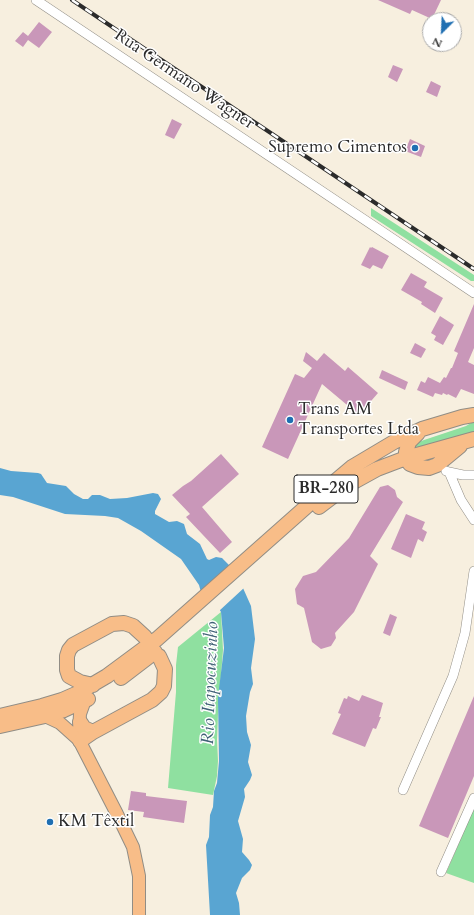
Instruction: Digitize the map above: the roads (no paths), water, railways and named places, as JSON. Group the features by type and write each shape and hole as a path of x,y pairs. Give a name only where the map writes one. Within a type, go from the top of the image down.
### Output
{"highway":[{"name":"BR-280","path":"0,726 45,716 64,710 85,700 138,666 333,483 352,467 394,442 422,429 474,415"},
{"path":"422,429 409,442 406,452 406,458 410,464 418,467 429,468 437,465 453,450 471,440"},
{"name":"BR-280","path":"244,568 338,492 376,468 471,440"},
{"path":"93,685 80,682 69,676 67,670 67,656 73,645 112,624 124,623 133,626 145,637"},
{"name":"BR-280","path":"0,716 68,698 93,685 121,667 181,625"},
{"path":"79,740 152,700 160,692 164,686 165,669 159,656"},
{"path":"80,722 84,728 93,732"}],"main road":[{"path":"79,740 80,714 85,700"},
{"path":"45,716 60,723 79,740 133,847 139,876 139,915"}],"street":[{"name":"Rua Germano Wagner","path":"36,0 474,293"},
{"path":"437,465 449,472 474,475"},
{"path":"449,472 462,500 474,520"},
{"path":"403,790 453,676 465,632 474,571"},
{"path":"441,872 474,798"}],"water":[{"path":"0,468 11,471 41,474 47,483 66,486 74,494 83,499 88,499 92,495 100,495 110,499 127,498 153,493 158,494 161,499 155,514 169,522 177,521 184,524 187,534 200,544 207,559 209,560 216,557 222,558 232,568 202,596 199,585 181,559 141,531 118,518 65,514 13,497 0,495"},
{"path":"243,588 251,606 255,639 251,668 253,684 250,692 246,716 247,732 251,745 248,762 252,775 244,789 245,797 238,821 243,839 242,852 252,865 250,870 242,878 236,893 240,915 210,915 206,845 209,837 210,815 213,807 214,791 217,783 219,761 218,697 224,648 221,612 218,607"}],"railway":[{"path":"72,0 474,269"}],"place":[{"name":"Supremo Cimentos","path":"415,148"},
{"name":"Trans AM Transportes Ltda","path":"290,420"},
{"name":"KM Têxtil","path":"50,822"}],"water label":[{"name":"Rio Itapocuzinho","path":"211,683"}]}
